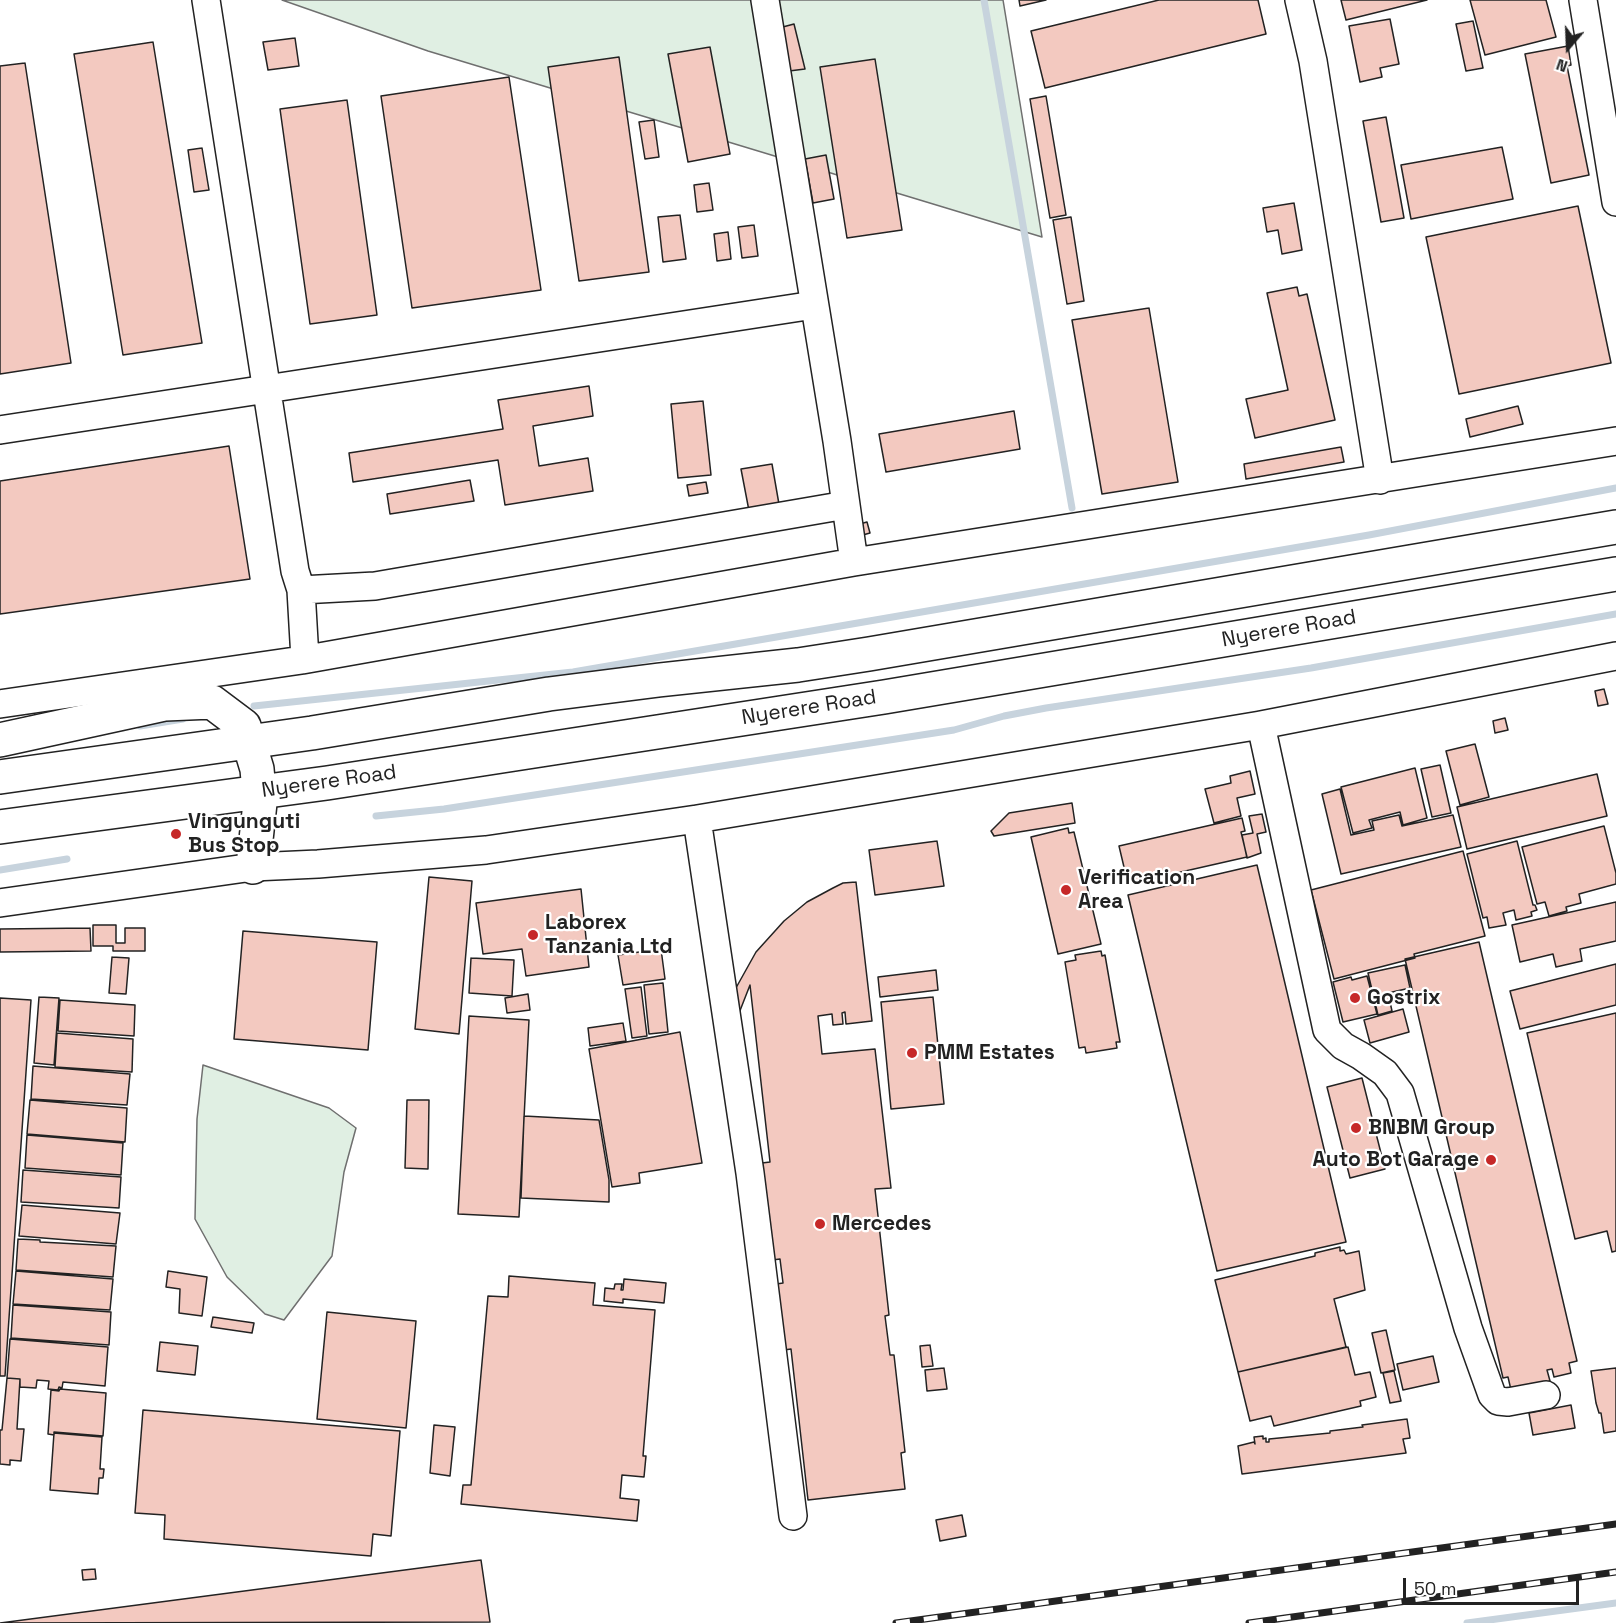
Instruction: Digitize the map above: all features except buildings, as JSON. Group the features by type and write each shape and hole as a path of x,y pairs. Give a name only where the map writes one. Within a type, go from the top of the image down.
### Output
{"highway":[{"name":"Nyerere Road","path":"0,777 249,742 549,694 798,665 1616,528"},
{"name":"Nyerere Road","path":"0,827 258,792 884,697 1616,574"},
{"path":"0,740 165,704 212,702 244,726 256,769 260,803 253,867"}],"street":[{"path":"206,0 295,571 301,590 305,659"},
{"path":"765,0 837,441 854,562"},
{"path":"1299,0 1313,61 1380,480"},
{"path":"1583,0 1616,202"},
{"path":"0,430 814,305"},
{"path":"0,704 305,659 854,562 1616,441"},
{"path":"301,590 375,586 846,505"},
{"path":"0,903 253,867 486,850 697,819 1261,725 1616,656"},
{"path":"1261,725 1328,1030 1343,1046 1385,1073 1400,1093 1468,1328 1492,1395 1498,1401 1508,1402 1546,1395"},
{"path":"697,819 750,1173 793,1516"}],"green space":[{"path":"282,0 1003,0 1042,237 428,51"},
{"path":"203,1065 329,1108 356,1128 344,1172 332,1256 284,1320 265,1314 227,1277 195,1219 197,1119"}],"waterway":[{"path":"984,0 1072,508"},
{"path":"254,706 573,672 1369,535 1616,488"},
{"path":"376,816 444,809 954,730 1004,716 1046,708 1311,668 1616,614"},
{"path":"140,726 183,719"},
{"path":"0,870 67,859"},
{"path":"1467,1623 1616,1603"}],"railway":[{"path":"896,1623 1616,1524"},
{"path":"1249,1623 1616,1572"}],"place":[{"name":"Vingunguti Bus Stop","path":"176,834"},
{"name":"Verification Area","path":"1066,890"},
{"name":"Laborex Tanzania Ltd","path":"533,935"},
{"name":"Gostrix","path":"1355,998"},
{"name":"PMM Estates","path":"912,1053"},
{"name":"BNBM Group","path":"1356,1128"},
{"name":"Auto Bot Garage","path":"1491,1160"},
{"name":"Mercedes","path":"820,1224"}]}
